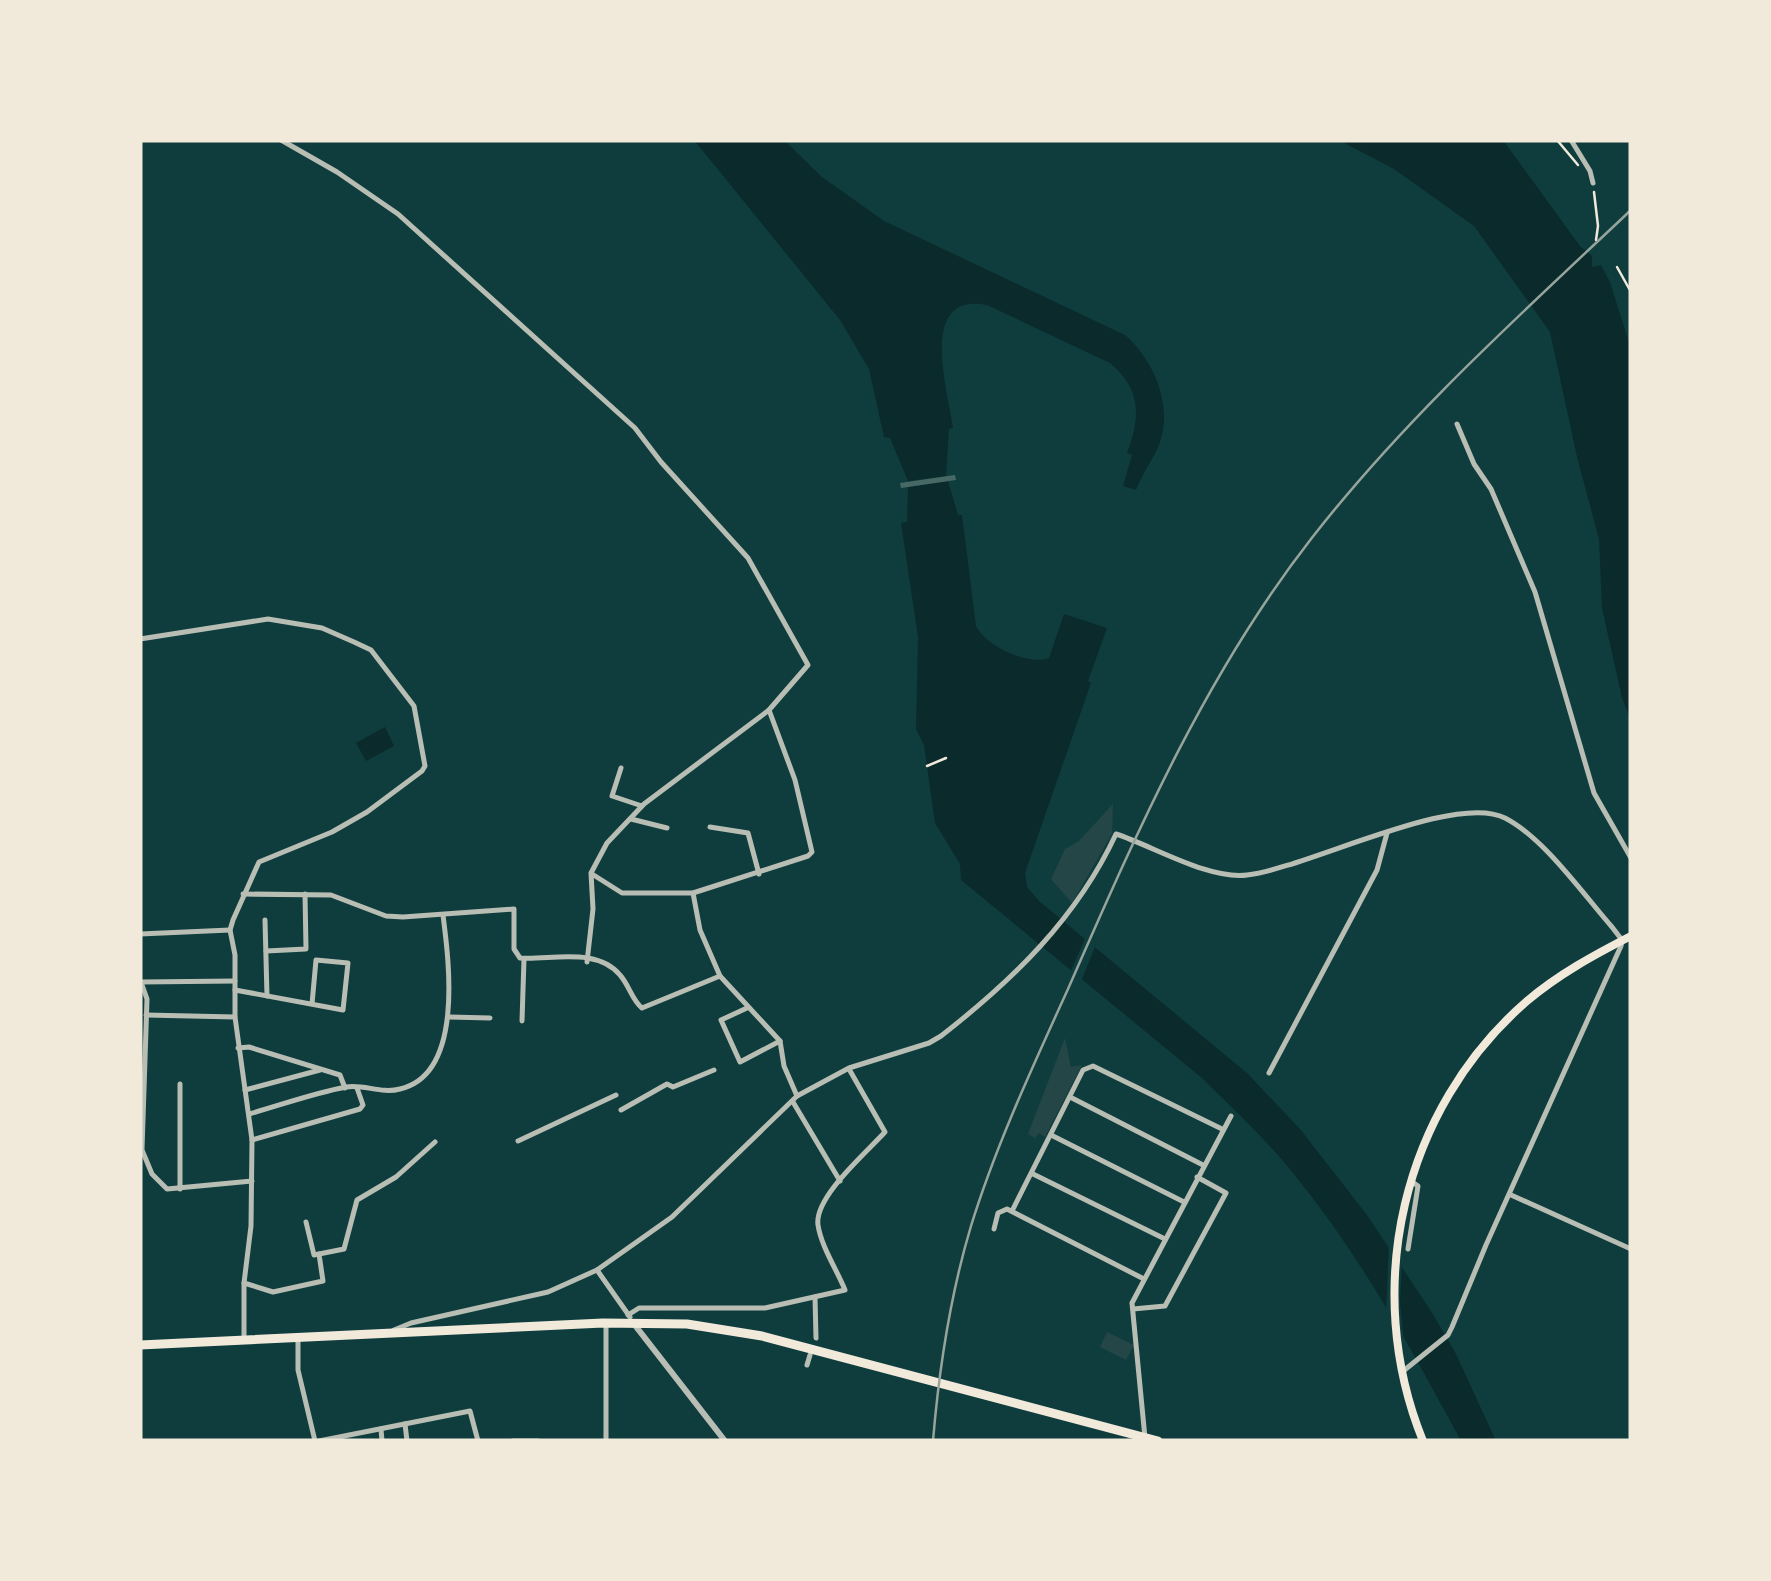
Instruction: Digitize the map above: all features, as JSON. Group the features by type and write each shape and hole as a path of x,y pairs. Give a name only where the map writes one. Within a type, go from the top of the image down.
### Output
{"main road":[{"path":"1423,1441 1401,1372 1396,1340 1394,1266 1410,1180 1444,1102 1496,1031 1544,986 1626,938"},
{"path":"140,1345 631,1319 687,1324 762,1336 1158,1441"}],"street":[{"path":"280,140 337,172 398,214 634,428 748,558 808,665 769,710 642,806 607,843 591,873 593,909 587,960"},
{"path":"1571,140 1593,183"},
{"path":"1457,424 1535,592 1594,793 1631,858"},
{"path":"140,639 268,618 322,628 371,650 416,709 425,766 367,812 332,832 259,862 230,930 238,1048 252,1140 244,1342"},
{"path":"591,873 622,893 693,894 808,856 812,852 795,780 769,710"},
{"path":"621,768 612,796 642,806"},
{"path":"387,1334 411,1323 548,1292 597,1270 672,1217 795,1098 849,1068 941,1036 1036,952 1082,896 1116,834 1205,868 1248,876 1387,832 1472,811 1505,818 1533,838 1626,938 1448,1335 1401,1372"},
{"path":"631,819 667,828"},
{"path":"710,826 748,833 759,874"},
{"path":"1270,1073 1377,870 1387,832"},
{"path":"244,894 343,897 386,916 514,910 514,949 524,958 587,960 612,967 642,1008 720,976"},
{"path":"266,952 306,949 304,894"},
{"path":"693,894 700,930 720,976 780,1041 795,1098 840,1181"},
{"path":"249,1114 345,1088 391,1090 418,1082 434,1059 449,1017 443,915"},
{"path":"266,920 268,996"},
{"path":"140,934 230,930"},
{"path":"522,1021 524,958"},
{"path":"235,990 343,1010 348,963 316,960 312,1004"},
{"path":"235,981 141,982 147,999 142,1154 162,1187 180,1189 252,1180"},
{"path":"746,1008 721,1020 740,1062 780,1041"},
{"path":"146,1014 235,1017"},
{"path":"449,1017 490,1018"},
{"path":"238,1048 340,1074 345,1088"},
{"path":"1012,1212 1083,1070 1093,1066 1222,1130"},
{"path":"631,1319 639,1308 765,1308 845,1290 818,1226 819,1210 886,1132 849,1068"},
{"path":"245,1090 323,1070"},
{"path":"620,1110 667,1084 673,1088 714,1070"},
{"path":"180,1084 180,1189"},
{"path":"252,1140 360,1110 363,1104 357,1086"},
{"path":"518,1141 616,1096"},
{"path":"1070,1097 1203,1166"},
{"path":"1145,1438 1134,1297 1231,1116"},
{"path":"1051,1135 1184,1202"},
{"path":"306,1222 314,1255 344,1248 357,1200 396,1177 435,1142"},
{"path":"1032,1173 1164,1239"},
{"path":"1132,1309 1166,1306 1226,1193 1197,1178"},
{"path":"1408,1249 1418,1186 1410,1180"},
{"path":"1511,1195 1631,1249"},
{"path":"994,1230 998,1213 1012,1212 1144,1279"},
{"path":"244,1283 273,1292 323,1281 319,1254"},
{"path":"597,1270 725,1441"},
{"path":"814,1296 816,1338"},
{"path":"606,1323 606,1441"},
{"path":"298,1338 298,1370 317,1441 470,1411 478,1441"},
{"path":"807,1366 810,1355"},
{"path":"405,1424 407,1441"},
{"path":"381,1429 382,1441"},
{"path":"513,1441 538,1441"}],"path":[{"path":"1557,140 1581,169"},
{"path":"1594,195 1596,240"},
{"path":"1616,268 1631,292"},
{"path":"927,766 946,758"}],"shaded area":[{"path":"694,140 784,140 822,177 884,221 1125,335 1155,375 1164,408 1160,441 1136,490 1123,486 1132,455 1127,453 1136,415 1133,393 1120,373 1110,363 987,305 965,305 951,313 944,328 943,369 953,428 949,429 946,476 908,481 890,438 884,437 869,369 840,320"},
{"path":"1339,140 1503,140 1580,246 1592,256 1592,267 1601,265 1610,282 1631,349 1631,720 1622,698 1602,608 1599,539 1550,332 1474,226 1394,169"},
{"path":"948,481 958,515 962,515 976,626 989,641 1019,657 1040,660 1049,658 1064,614 1107,628 1025,873 1027,887 1247,1073 1300,1129 1367,1215 1431,1311 1455,1352 1496,1441 1461,1441 1362,1269 1317,1204 1261,1136 1202,1078 961,880 960,864 935,823 924,745 916,729 918,637 901,523 907,522 908,487"},
{"path":"385,727 394,746 366,761 356,743"},
{"path":"1113,804 1112,834 1072,903 1051,879 1065,849 1079,841"},
{"path":"1065,1038 1071,1067 1082,1065 1045,1137 1039,1133 1035,1138 1028,1134"},
{"path":"1107,1332 1134,1345 1126,1360 1100,1347"}],"pier":[{"path":"1087,934 1097,942 1080,984 1069,975"},
{"path":"1389,1239 1402,1259 1400,1302 1404,1343 1386,1317"}],"building":[{"path":"955,475 956,480 901,488 900,483"}],"railway":[{"path":"933,1441 951,1306 971,1226 992,1166 1120,872 1206,700 1273,591 1347,494 1465,368 1631,210"}]}
